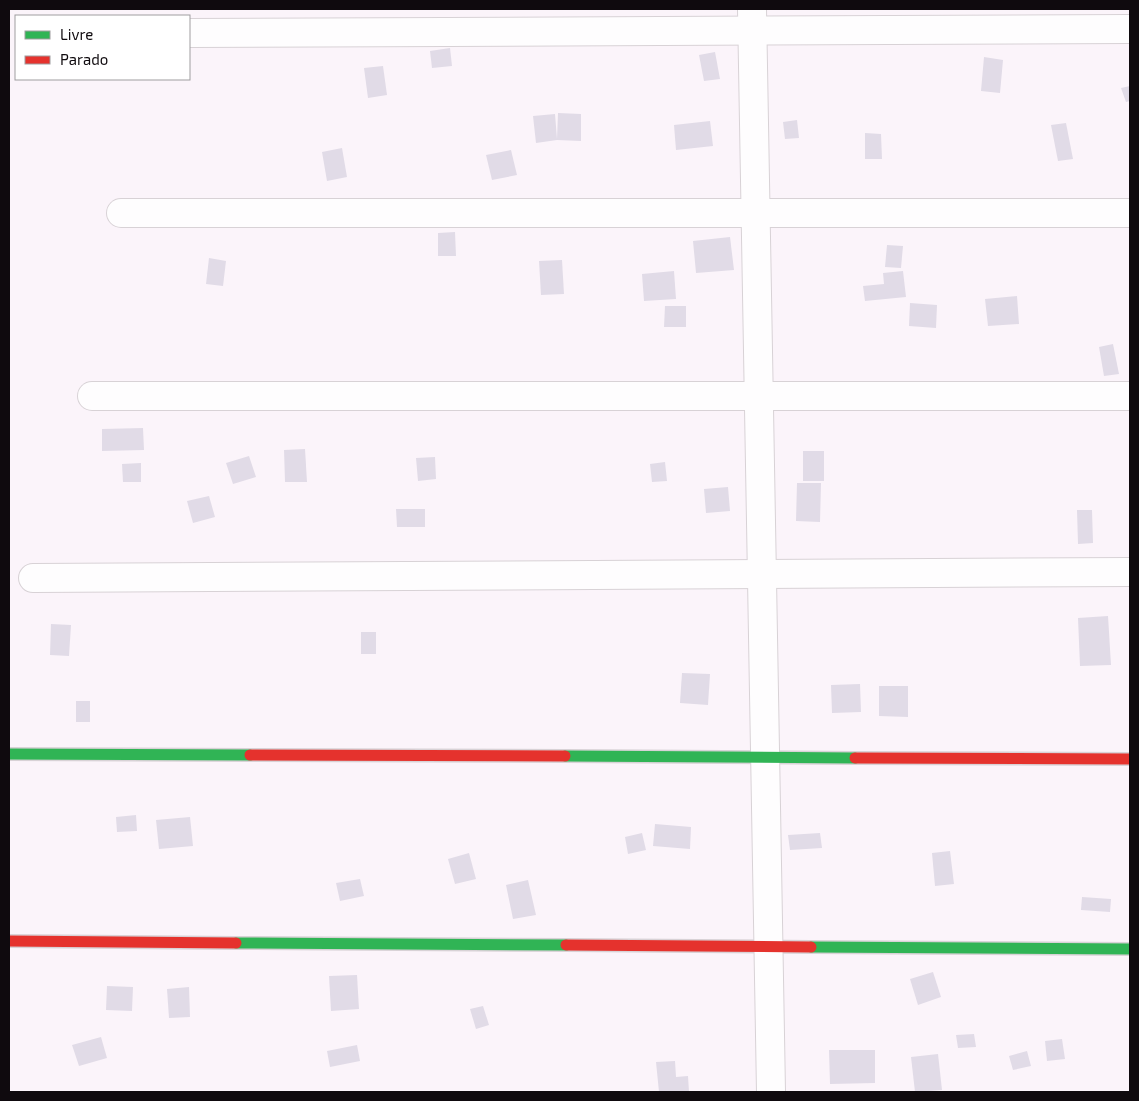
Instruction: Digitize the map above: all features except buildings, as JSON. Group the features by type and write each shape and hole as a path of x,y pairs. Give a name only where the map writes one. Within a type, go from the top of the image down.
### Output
{"street":[{"path":"190,33 752,20 1130,29"},
{"path":"752,20 771,1092"},
{"path":"121,213 1130,213"},
{"path":"92,396 1130,396"},
{"path":"33,578 1130,572"},
{"path":"9,754 1130,759"},
{"path":"9,941 1130,949"}],"traffic: fast":[{"path":"9,754 250,755"},
{"path":"565,756 855,758"},
{"path":"236,943 566,945"},
{"path":"811,947 1130,949"}],"traffic: jam":[{"path":"250,755 565,756"},
{"path":"855,758 1130,759"},
{"path":"9,941 236,943"},
{"path":"566,945 811,947"}]}
